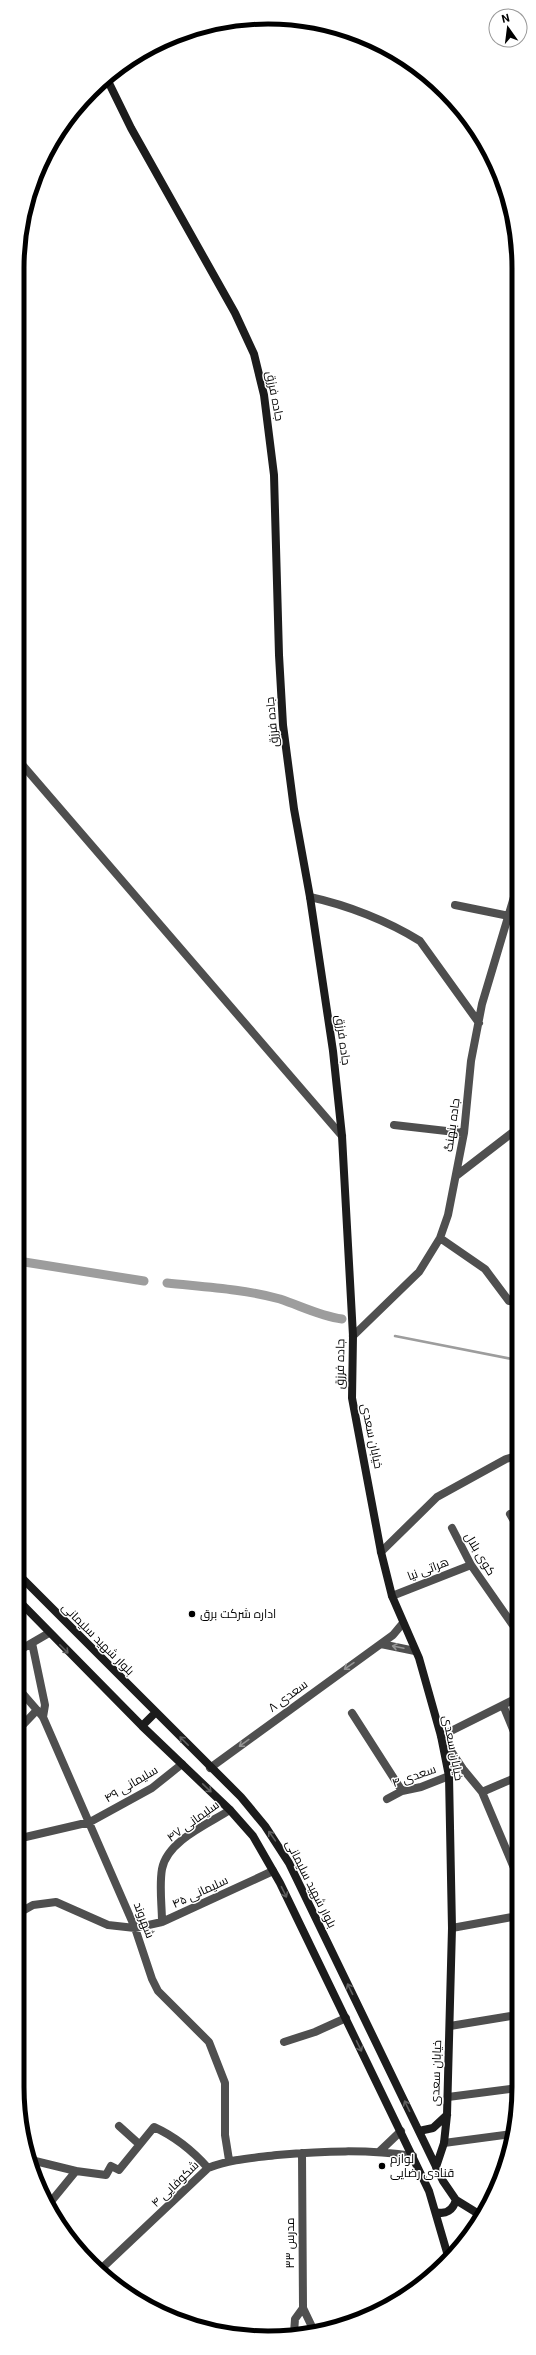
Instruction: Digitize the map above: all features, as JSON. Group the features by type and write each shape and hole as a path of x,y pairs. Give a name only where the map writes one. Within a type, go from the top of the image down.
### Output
{"street":[{"name":"جاده فرزق","path":"109,83 131,128 231,306 254,354 264,395 274,475 279,654 283,725 294,809 310,897 333,1051 342,1136 353,1336 352,1398"},
{"path":"24,767 342,1136"},
{"path":"310,897 344,907 406,932 420,941 479,1023"},
{"path":"455,905 509,916"},
{"name":"جاده بنهنگ","path":"353,1336 419,1272 440,1238 448,1215 464,1133 471,1061 479,1023 512,905"},
{"path":"394,1125 464,1133"},
{"path":"456,1176 512,1133"},
{"path":"440,1238 485,1268 509,1301 512,1301"},
{"name":"خیابان سعدی","path":"352,1398 380,1552 392,1596 415,1651 441,1736 448,1776 452,1928 448,2097 444,2143 436,2167"},
{"path":"380,1552 437,1497 506,1459 512,1457"},
{"name":"کوی بلال","path":"452,1528 471,1565 512,1624"},
{"name":"هراتی نیا","path":"392,1596 471,1565"},
{"name":"بلوار شهید سلیمانی","path":"24,1580 257,1816 282,1851 436,2167 456,2200 477,2213"},
{"path":"24,1606 142,1726 230,1810 253,1836 273,1871 430,2191 447,2253"},
{"name":"سعدی ۸","path":"210,1768 393,1635 403,1623"},
{"path":"24,1648 49,1633"},
{"path":"32,1643 45,1705 43,1717"},
{"path":"381,1644 415,1651"},
{"name":"شهروند","path":"24,1694 43,1717 135,1928 149,1974 158,1991 209,2042 225,2083 225,2127 229,2160"},
{"path":"512,1700 441,1736 463,1769 482,1792 512,1853"},
{"path":"503,1705 512,1727"},
{"path":"24,1724 37,1710"},
{"path":"142,1726 155,1713"},
{"path":"352,1713 402,1791"},
{"name":"سلیمانی ۴۹","path":"24,1837 90,1822 152,1788 182,1764"},
{"name":"سعدی ۴","path":"387,1799 402,1791 421,1787 448,1776"},
{"path":"482,1792 512,1779"},
{"name":"سلیمانی ۴۷","path":"162,1922 162,1869 171,1851 181,1841 230,1810"},
{"name":"سلیمانی ۴۵","path":"24,1910 33,1905 56,1902 108,1925 135,1928 162,1922 273,1871"},
{"path":"452,1928 512,1917"},
{"path":"450,2026 512,2016"},
{"path":"284,2042 316,2032 346,2018"},
{"path":"448,2097 512,2089"},
{"path":"419,2131 433,2128 447,2115"},
{"path":"119,2126 139,2144"},
{"path":"36,2161 76,2171 106,2175 111,2166 119,2170 154,2127 170,2134 190,2148 208,2168"},
{"path":"380,2151 401,2131"},
{"path":"444,2143 507,2135"},
{"name":"شکوفایی ۴","path":"103,2266 208,2168 229,2160 305,2152 380,2151 413,2156"},
{"name":"مدرس ۳۳","path":"305,2152 303,2308 312,2327"},
{"path":"52,2200 76,2171"},
{"path":"436,2212 442,2214 447,2212 454,2205 456,2200"},
{"path":"294,2329 295,2319 303,2308"}],"waterway":[{"path":"24,1262 144,1281"},
{"path":"167,1283 252,1293 280,1299 326,1316 342,1319"},
{"path":"395,1336 512,1359"}],"place":[{"name":"اداره شرکت برق","path":"192,1614"},
{"name":"لوازم قنادی رضایی","path":"382,2166"}]}
